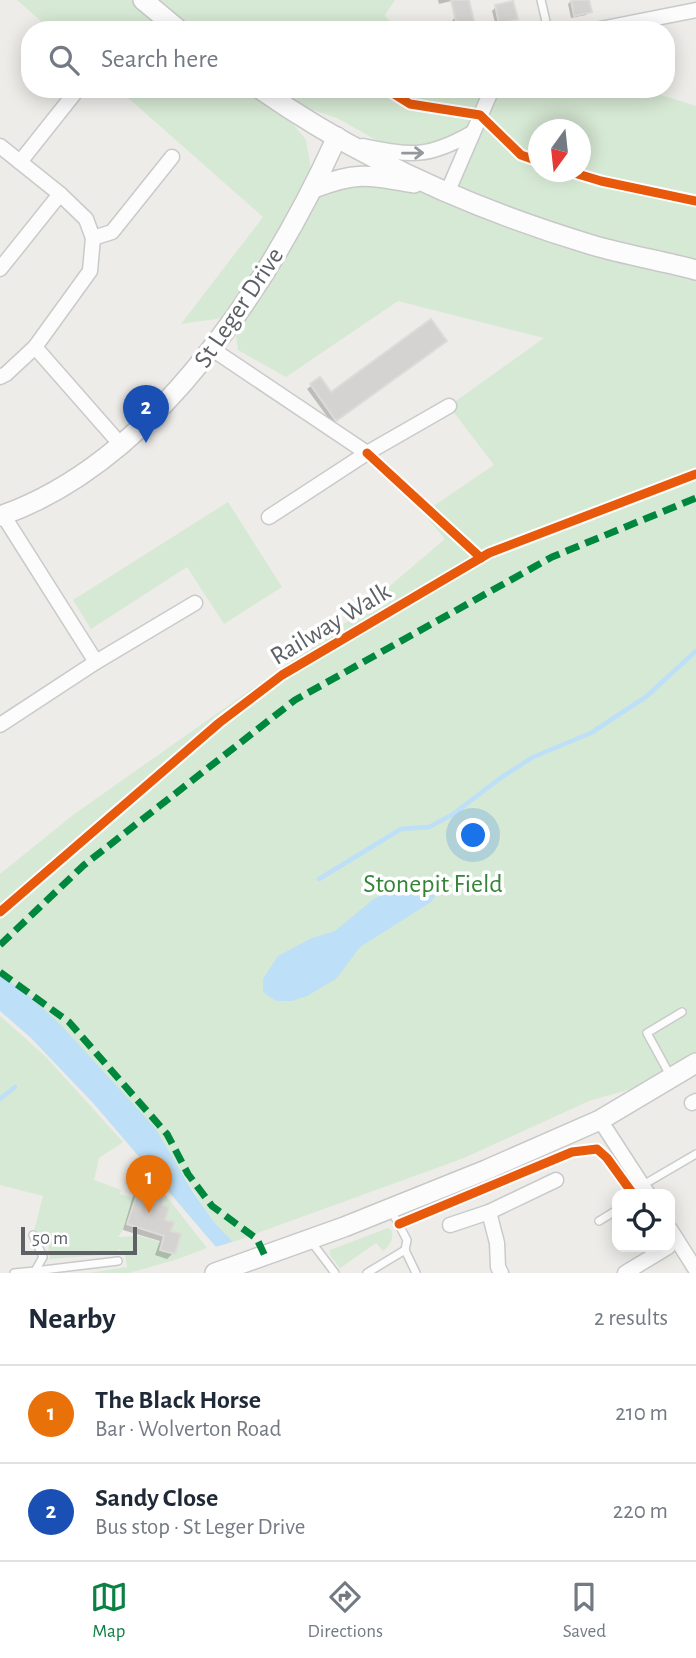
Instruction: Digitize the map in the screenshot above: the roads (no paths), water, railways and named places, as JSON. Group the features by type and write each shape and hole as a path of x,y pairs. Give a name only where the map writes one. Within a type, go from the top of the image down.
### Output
{"street":[{"path":"143,0 168,21"},
{"path":"660,0 664,16"},
{"path":"639,21 696,10"},
{"path":"20,162 71,98"},
{"path":"275,98 344,140 441,190"},
{"path":"441,190 488,98"},
{"path":"344,140 399,153 424,153 446,148 472,133"},
{"name":"St Leger Drive","path":"1,516 64,486 121,445 193,374 264,272 344,140"},
{"path":"0,146 60,194 86,219 93,238 90,271 35,347 0,377"},
{"path":"93,238 112,232 172,157"},
{"path":"314,187 340,178 369,174 441,190 594,245 696,270"},
{"path":"0,269 60,194"},
{"path":"35,347 121,445"},
{"path":"212,349 367,453"},
{"path":"269,517 367,453 449,406"},
{"path":"1,516 96,662"},
{"path":"0,724 195,603"},
{"path":"215,1273 310,1240 486,1170 600,1120 696,1063"},
{"path":"600,1120 643,1189"},
{"path":"450,1225 489,1212 556,1180"},
{"path":"489,1212 501,1273"},
{"path":"675,1246 696,1270"},
{"path":"625,1273 655,1252"}],"lane":[{"path":"541,0 546,21"},
{"path":"672,1077 647,1033 682,1012"},
{"path":"649,1189 696,1154"},
{"path":"391,1209 407,1240 405,1250 415,1273"},
{"path":"599,1221 612,1213"},
{"path":"33,1234 43,1257 35,1270"},
{"path":"310,1240 335,1273"},
{"path":"367,1273 405,1250"},
{"path":"14,1273 118,1261"}],"water":[{"path":"436,877 440,889 431,902 360,947 336,979 307,996 292,1001 276,1001 263,992 263,979 278,956 312,938 335,931 375,898 415,881"},
{"path":"0,975 58,1022 155,1128 191,1189 214,1222 233,1242 216,1247 94,1104 30,1037 0,1011"}],"waterway":[{"path":"319,879 401,829 429,827 452,815 533,757 591,733 647,696 696,651"},
{"path":"0,1099 15,1087"}],"place":[{"name":"Sandy Close","path":"146,443"},
{"name":"The Black Horse","path":"149,1213"}],"park label":[{"name":"Stonepit Field","path":"433,883"}]}
